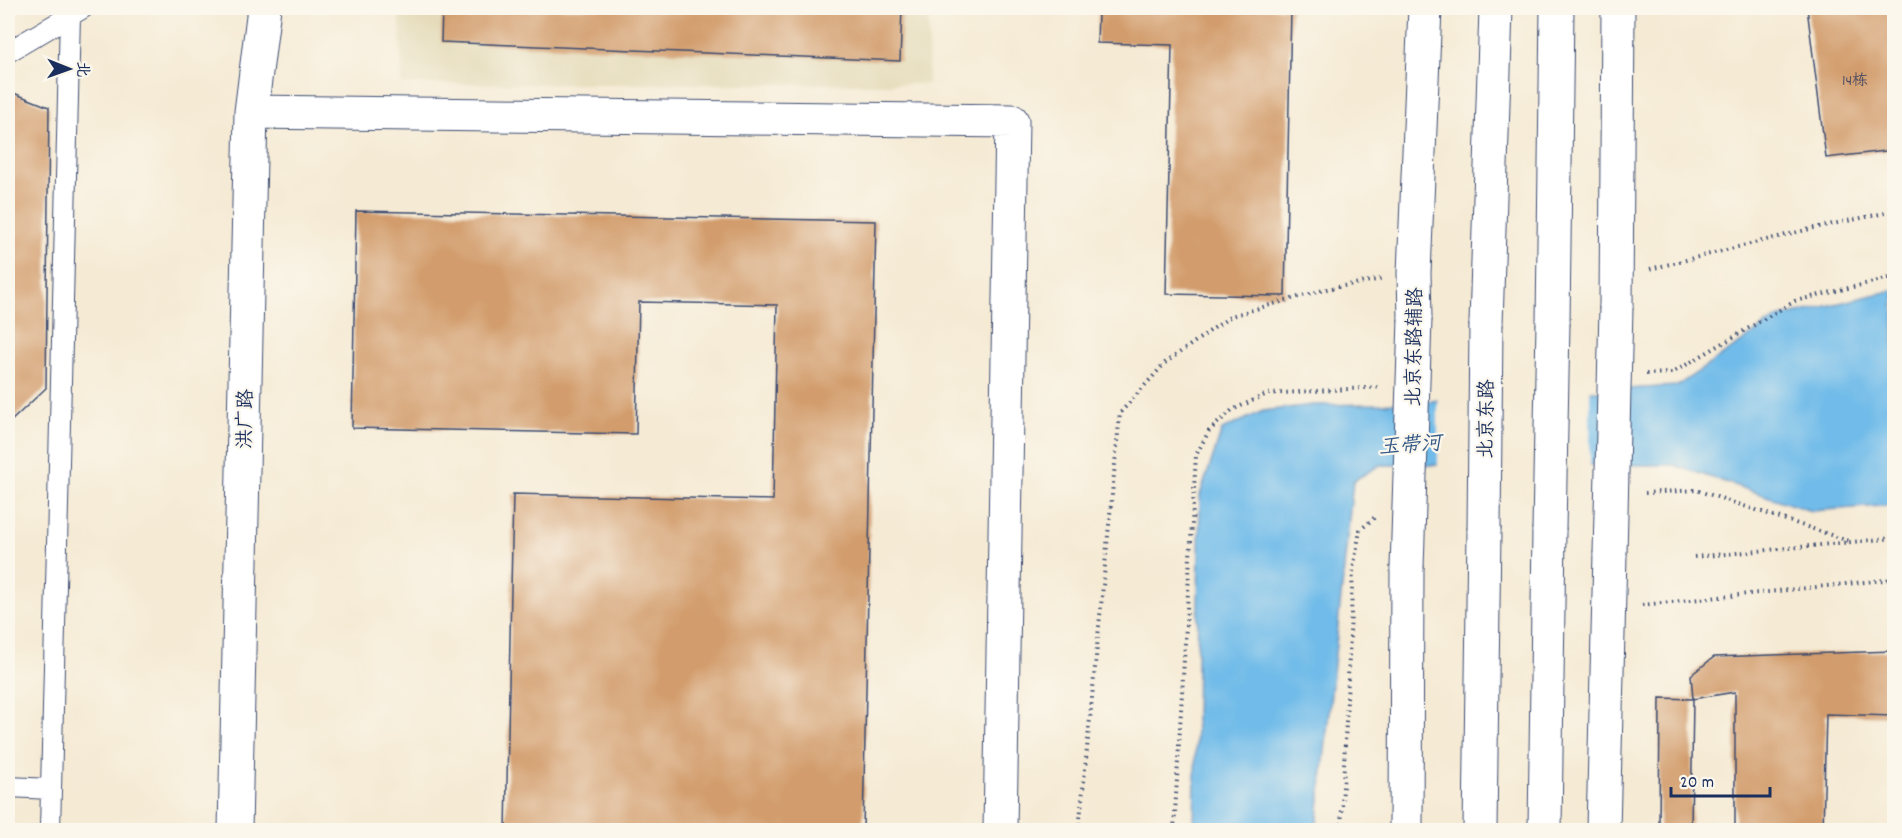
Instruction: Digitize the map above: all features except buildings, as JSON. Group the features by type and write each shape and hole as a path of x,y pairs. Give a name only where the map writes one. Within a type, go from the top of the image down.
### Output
{"main road":[{"name":"洪广路","path":"235,831 251,112 264,8"},
{"name":"北京东路辅路","path":"1406,831 1407,568 1415,319 1414,273 1425,8"},
{"name":"北京东路","path":"1480,831 1486,324 1496,8"},
{"path":"1545,831 1557,8"},
{"path":"1603,831 1617,292 1618,8"},
{"path":"251,112 1012,121 1000,831"}],"lane":[{"path":"8,52 76,11"},
{"path":"50,831 76,11"},
{"path":"8,787 51,789"}],"path":[{"path":"1617,292 1814,228 1894,211"},
{"path":"1079,831 1120,413 1166,363 1231,316 1327,289 1414,273"},
{"path":"1694,557 1894,538"},
{"path":"1608,608 1894,579"}],"shaded area":[{"path":"399,8 929,8 928,84 402,84"}],"water":[{"name":"玉带河","path":"1894,290 1894,505 1811,511 1674,465 1380,465 1353,481 1315,830 1194,830 1200,495 1222,430 1263,411 1313,405 1379,404 1677,386 1777,318"}],"pier":[{"path":"1590,388 1590,468 1438,468 1438,397"}]}
